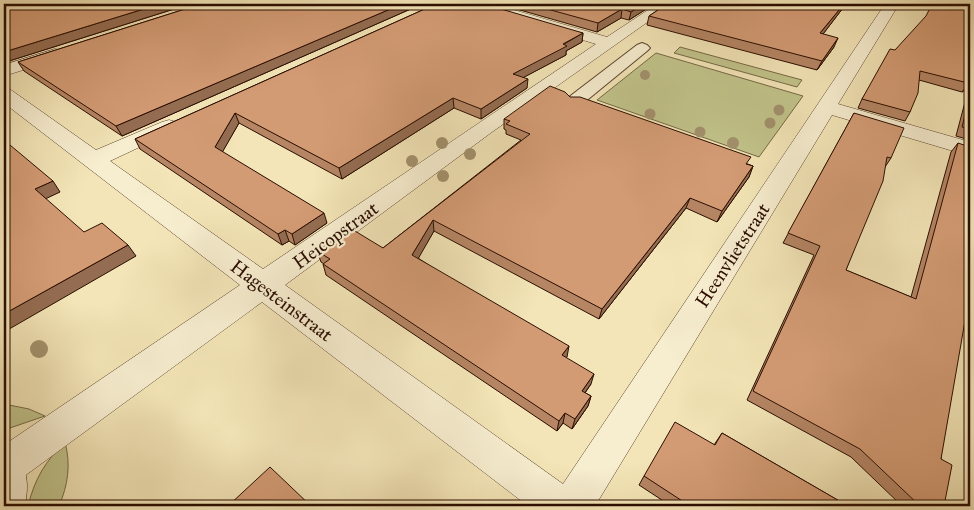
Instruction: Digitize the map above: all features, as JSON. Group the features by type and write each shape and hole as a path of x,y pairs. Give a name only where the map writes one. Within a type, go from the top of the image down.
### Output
{"street":[{"path":"478,4 610,43"},
{"name":"Heicopstraat","path":"4,466 264,286 485,128 666,4"},
{"name":"Heenvlietstraat","path":"572,506 892,4"},
{"path":"4,71 74,48"},
{"path":"575,101 642,48"},
{"name":"Hagesteinstraat","path":"4,94 560,506"},
{"path":"826,107 970,149"},
{"path":"93,160 184,119"},
{"path":"4,466 9,483 5,506"}],"green space":[{"path":"680,47 802,80 797,87 674,53"},
{"path":"656,53 803,96 759,157 597,100"},
{"path":"4,404 29,409 45,416 4,430"},
{"path":"65,442 68,475 59,506 28,506 42,471"}],"building":[{"path":"4,4 160,4 4,52"},
{"path":"201,4 402,4 116,126 18,62"},
{"path":"436,4 484,4 583,33 563,44 567,46 513,74 528,79 481,109 453,98 339,168 235,113 215,147 324,213 292,234 285,230 278,234 135,139"},
{"path":"529,4 643,4 631,12 622,9 598,23"},
{"path":"667,4 844,4 820,33 838,38 822,61 649,16"},
{"path":"932,4 970,4 970,82 920,71 918,93 910,112 862,99 890,49 895,50 926,16"},
{"path":"550,86 565,92 570,97 580,97 751,157 746,164 753,166 722,211 690,198 602,309 433,220 412,255 569,346 562,355 594,374 582,391 591,396 575,419 565,413 559,421 323,264 330,259 317,251 350,228 383,248 530,134 506,124 510,121 504,119"},
{"path":"970,95 970,129 962,127"},
{"path":"854,113 904,128 891,158 887,157 883,181 846,270 916,299 958,143 970,147 970,292 941,459 952,465 944,506 920,506 860,449 753,391 820,246 788,233"},
{"path":"4,140 53,181 35,189 84,232 102,223 128,245 4,314"},
{"path":"675,422 715,445 722,433 848,506 690,506 644,476"},
{"path":"270,467 311,506 228,506"}]}
